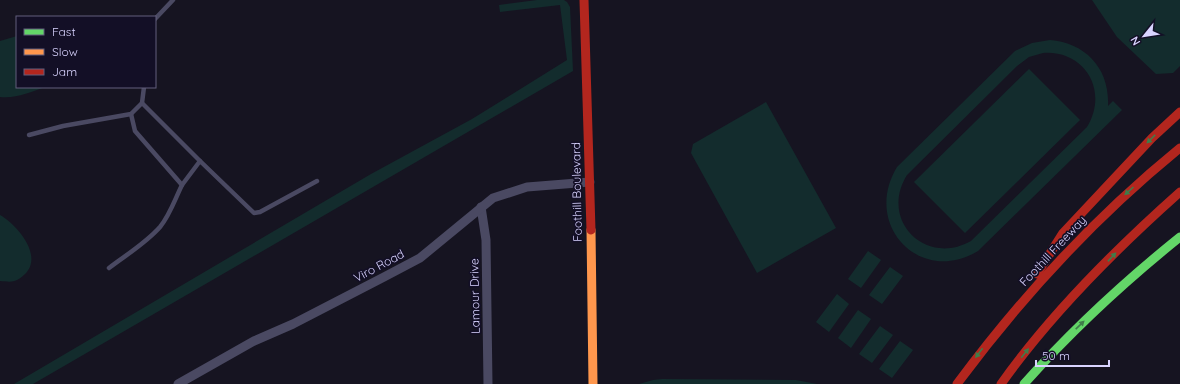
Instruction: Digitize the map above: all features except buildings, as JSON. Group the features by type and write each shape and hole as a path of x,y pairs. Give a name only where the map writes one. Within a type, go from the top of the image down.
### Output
{"main road":[{"name":"Foothill Boulevard","path":"584,0 590,182 593,384"},
{"path":"1013,312 1063,233 1152,138 1180,112"},
{"name":"Foothill Freeway","path":"957,384 981,350 1013,312 1087,230 1180,148"},
{"path":"1001,384 1040,334 1078,292 1129,238 1180,192"},
{"path":"1024,384 1069,336 1100,306 1148,262 1180,237"}],"street":[{"name":"Viro Road","path":"178,384 254,341 307,317 420,258 493,198 527,186 590,182"},
{"name":"Lamour Drive","path":"481,207 486,240 488,384"}],"lane":[{"path":"156,17 173,0"},
{"path":"29,135 63,126 131,114 142,103 144,88"},
{"path":"142,103 254,213 260,212 317,181"},
{"path":"131,114 135,131 182,185"},
{"path":"109,268 160,226 170,210 182,185 200,161"}],"green space":[{"path":"537,0 564,0 570,7 573,71 33,384 14,384 371,174 472,119 567,60 560,5 500,12 499,5"},
{"path":"1092,0 1180,0 1180,66 1173,73 1156,74 1117,37"},
{"path":"16,36 16,88 42,88 17,96 0,97 0,41"},
{"path":"1050,40 1063,42 1075,46 1085,52 1093,60 1105,80 1108,93 1108,106 1113,101 1122,110 978,251 956,260 936,261 918,255 903,244 892,228 887,210 888,189 897,167 1015,51 1032,43","holes":["1043,53 1058,54 1071,58 1081,66 1089,75 1094,87 1095,100 1093,113 1087,127 971,241 954,247 938,248 923,243 911,235 903,223 899,208 900,192 907,175 1017,66 1029,57"]},
{"path":"1029,69 1080,120 965,233 914,182"},
{"path":"766,102 836,228 757,273 691,153 693,144"},
{"path":"0,215 13,225 26,241 30,249 30,266 25,274 19,279 8,282 0,281"},
{"path":"868,251 881,260 861,288 848,279"},
{"path":"890,267 903,276 882,304 869,295"},
{"path":"837,294 849,304 829,332 816,322"},
{"path":"858,310 871,319 851,348 838,338"},
{"path":"880,326 893,335 872,363 859,354"},
{"path":"900,341 913,350 892,378 879,369"},
{"path":"662,379 796,380 817,384 639,384"}],"traffic: fast":[{"path":"1024,384 1099,307 1180,237"}],"traffic: slow":[{"path":"591,230 593,384"}],"traffic: jam":[{"path":"584,0 591,230"},
{"path":"1037,274 1063,233 1152,138 1180,112"},
{"path":"957,384 1008,319 1061,259 1118,202 1180,148"},
{"path":"1001,384 1020,358 1085,283 1156,213 1180,192"}]}
